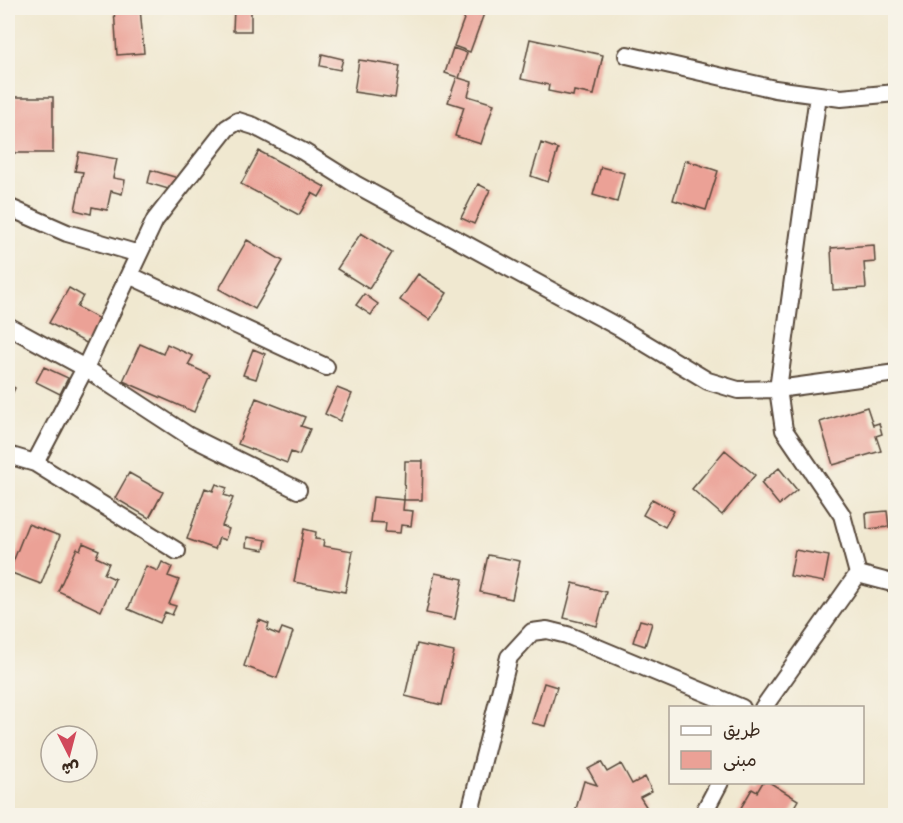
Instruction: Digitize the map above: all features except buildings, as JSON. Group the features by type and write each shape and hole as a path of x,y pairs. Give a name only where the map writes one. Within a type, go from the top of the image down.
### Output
{"street":[{"path":"627,56 741,82 818,95 841,98 896,93"},
{"path":"818,95 778,389 784,430 842,515 858,573"},
{"path":"34,463 86,368 155,220 227,128 238,121 254,126 304,152 355,184 620,328 708,381 738,390 778,389 896,373"},
{"path":"8,207 67,233 139,254"},
{"path":"129,275 326,367"},
{"path":"8,326 86,368 189,436 298,490"},
{"path":"8,455 34,463 177,551"},
{"path":"858,573 896,584"},
{"path":"764,706 858,573"},
{"path":"469,816 509,657 532,632 547,630 567,635 737,706"},
{"path":"702,816 719,784"}]}
